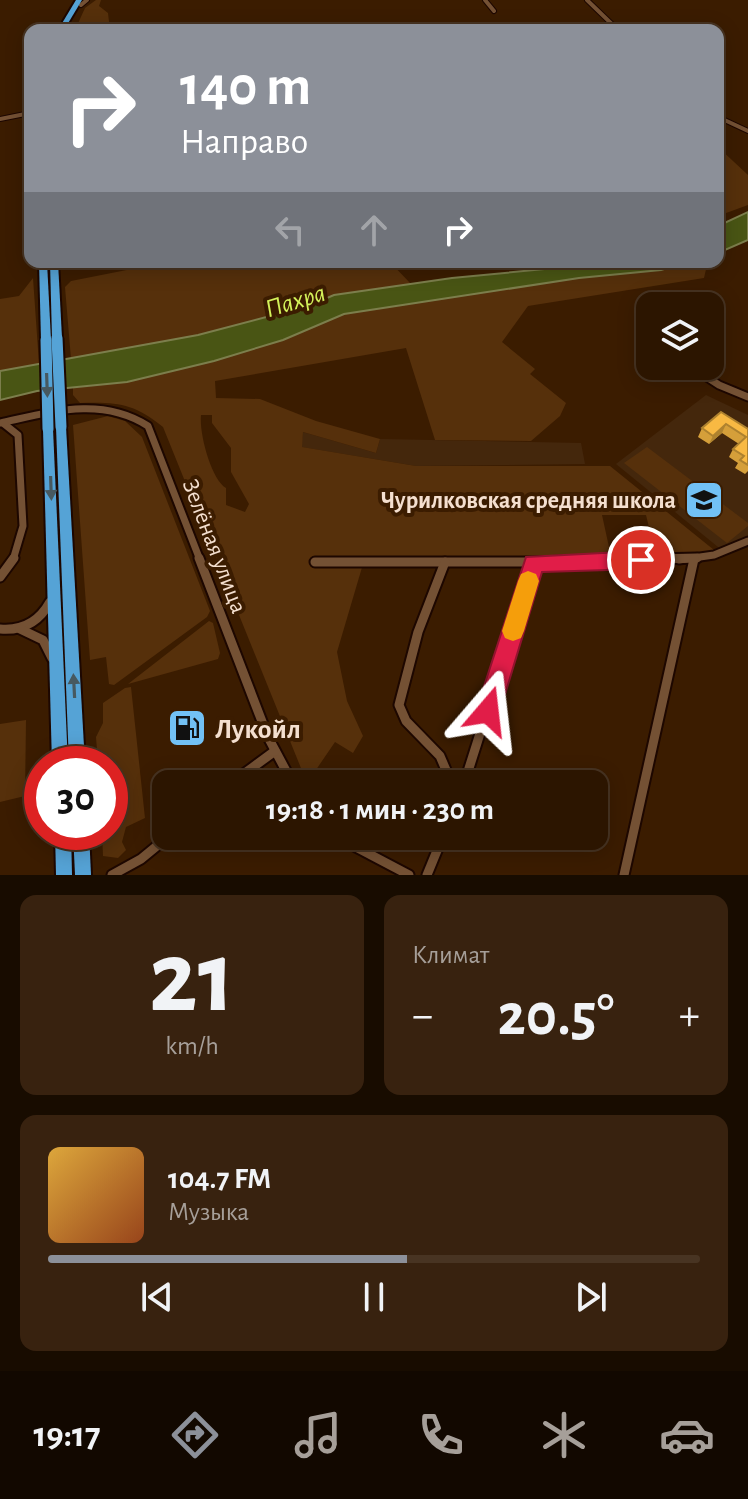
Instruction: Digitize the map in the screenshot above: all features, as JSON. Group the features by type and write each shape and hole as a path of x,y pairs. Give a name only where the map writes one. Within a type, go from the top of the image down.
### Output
{"highway":[{"path":"66,24 83,1"},
{"path":"71,24 83,1"},
{"path":"44,268 52,339"},
{"path":"54,268 55,428 76,746"},
{"path":"55,428 60,746"},
{"path":"63,850 64,875"},
{"path":"82,850 83,875"}],"street":[{"path":"485,0 494,11"},
{"path":"587,0 612,24"},
{"path":"0,119 24,114"},
{"path":"724,120 748,131"},
{"path":"711,380 748,397"},
{"name":"Зелёная улица","path":"1,423 77,408 105,409 135,416 148,426 275,751 285,770"},
{"path":"0,577 14,559 23,526 18,435 37,416"},
{"path":"1,423 18,435"},
{"path":"315,562 534,563 694,559 728,553 748,541"},
{"path":"624,875 694,559"},
{"path":"445,562 418,632 399,705 406,721 440,756 446,770"},
{"path":"468,770 534,563"},
{"path":"0,629 20,629 30,625 47,609 55,588"},
{"path":"20,629 43,640 58,672"},
{"path":"249,770 275,751"},
{"path":"112,875 152,850"},
{"path":"362,850 409,875"},
{"path":"427,875 437,850"},
{"path":"82,855 87,867 97,875"}],"shaded area":[{"path":"101,0 99,6 108,13 109,24 78,24 85,8"},
{"path":"724,153 748,175 748,205 724,214"},
{"path":"748,212 748,240 724,250 724,223"},
{"path":"137,268 396,268 411,284 334,295 308,306 198,335 71,359 65,287 71,281"},
{"path":"556,268 668,268 579,278 344,314 283,340 214,361 127,382 37,391 0,400 0,371 198,335 308,306 334,295 452,278"},
{"path":"668,268 706,268 704,278 528,306 502,342 535,369 530,374 566,403 560,416 531,441 435,440 406,348 215,381 216,398 260,399 316,421 380,439 376,453 303,432 302,447 416,466 610,466 714,550 708,561 363,564 337,652 347,701 363,736 353,753 335,742 316,770 302,770 163,427 143,413 124,406 80,403 73,395 73,388 127,382 214,361 283,340 344,314 579,278","holes":["201,415 212,415 212,423 231,448 231,472 249,504 245,512 226,505 226,488 215,475 207,455","602,515 646,515 654,548 609,547"]},
{"path":"33,278 39,364 0,371 0,299 19,296"},
{"name":"Чурилковская средняя школа","path":"706,395 748,415 748,536 723,551 616,464"},
{"path":"108,416 125,421 142,437 210,611 207,617 114,685 109,684 106,657 90,660 73,425"},
{"path":"303,432 376,453 380,439 581,443 585,464 416,466 301,447"},
{"path":"647,447 748,526 727,543 624,463"},
{"path":"209,621 213,623 220,653 218,659 128,684"},
{"path":"131,687 145,818 128,826 128,746 97,746 96,737 103,723 103,703"},
{"path":"26,720 24,796 0,802 0,724"},
{"path":"103,850 126,850 118,858 103,856"}],"building":[{"path":"721,412 748,429 748,465 740,460 744,456 733,449 746,437 726,424 713,436 702,428"}],"slow traffic":[{"path":"513,631 528,581"}],"place":[{"name":"Чурилковская средняя школа","path":"704,500"},
{"name":"Лукойл","path":"187,728"}],"route":[{"path":"488,711 534,563 641,560"}],"water label":[{"name":"Пахра","path":"295,300"}]}
